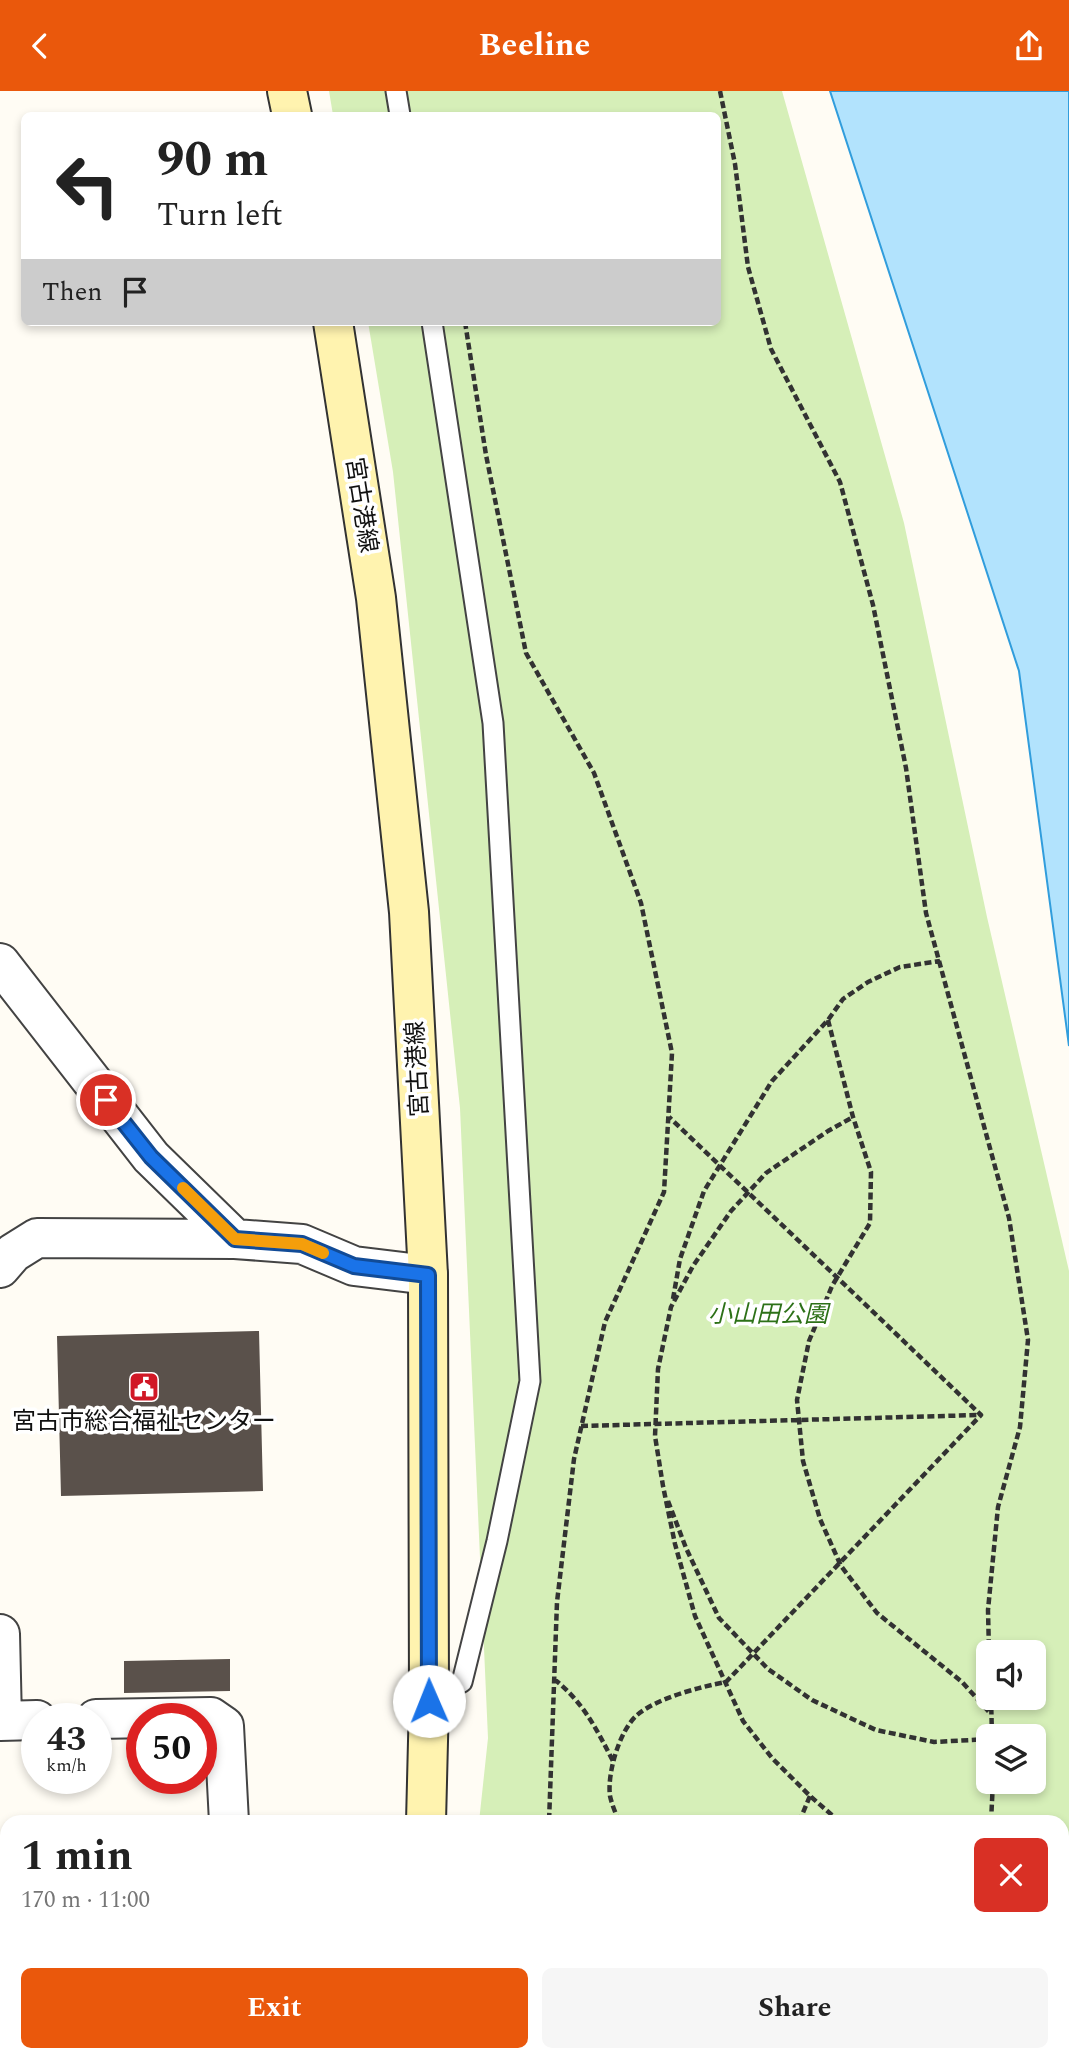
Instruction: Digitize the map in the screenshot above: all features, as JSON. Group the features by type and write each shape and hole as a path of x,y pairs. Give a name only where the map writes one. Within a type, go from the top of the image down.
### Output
{"main road":[{"path":"287,91 291,112"},
{"name":"宮古港線","path":"335,326 376,598 409,912 428,1275 429,1701 426,1815"}],"street":[{"path":"0,963 151,1157 235,1239"},
{"path":"0,1268 13,1253 37,1238 235,1239 302,1244 354,1266 428,1275"},
{"path":"0,1634 13,1721"},
{"path":"112,1719 211,1717 224,1725 229,1815"}],"lane":[{"path":"396,91 400,112"},
{"path":"429,1701 462,1682 497,1541 530,1381 493,723 433,326"}],"path":[{"path":"720,91 735,164 748,267 771,349 840,482 873,605 906,768 926,913 1009,1219 1028,1340 1020,1427 998,1507 988,1610 989,1640"},
{"path":"466,326 486,455 526,653 594,773 641,903 672,1053 664,1192 605,1322 574,1459 557,1602 549,1815"},
{"path":"832,1815 772,1758 743,1721 695,1616 675,1544 655,1436 658,1369 680,1259 704,1191 772,1081 828,1020 843,999 868,982 900,967 940,961"},
{"path":"828,1020 853,1118 871,1172 870,1223 837,1277 809,1341 797,1400 803,1461 820,1519 840,1563 877,1613 962,1682 991,1714"},
{"path":"668,1116 981,1415"},
{"path":"671,1307 693,1266 731,1211 766,1173 828,1131 853,1118"},
{"path":"581,1426 981,1415"},
{"path":"616,1815 610,1795 613,1762 621,1735 636,1716 665,1700 698,1688 726,1682 981,1415"},
{"path":"663,1486 686,1548 719,1618 768,1669 813,1700 876,1730 934,1742 976,1738"},
{"path":"554,1679 570,1692 585,1710 613,1762"},
{"path":"991,1710 991,1724"},
{"path":"991,1815 992,1794"},
{"path":"802,1815 810,1796"}],"green space":[{"name":"小山田公園","path":"329,91 782,91 904,523 987,917 1069,1271 1069,1815 480,1815 488,1738 460,1108 393,472 369,326 721,326 721,112 332,112"}],"water":[{"path":"830,91 1069,91 1069,1046 1019,671"}],"building":[{"path":"259,1331 263,1491 61,1496 57,1336"},
{"path":"230,1659 230,1691 124,1693 124,1661"}],"slow traffic":[{"path":"183,1188 235,1239 302,1244 323,1253"}],"place":[{"name":"宮古市総合福祉センター","path":"144,1387"}],"route":[{"path":"106,1100 151,1157 235,1239 302,1244 354,1266 428,1275 429,1701"}]}
